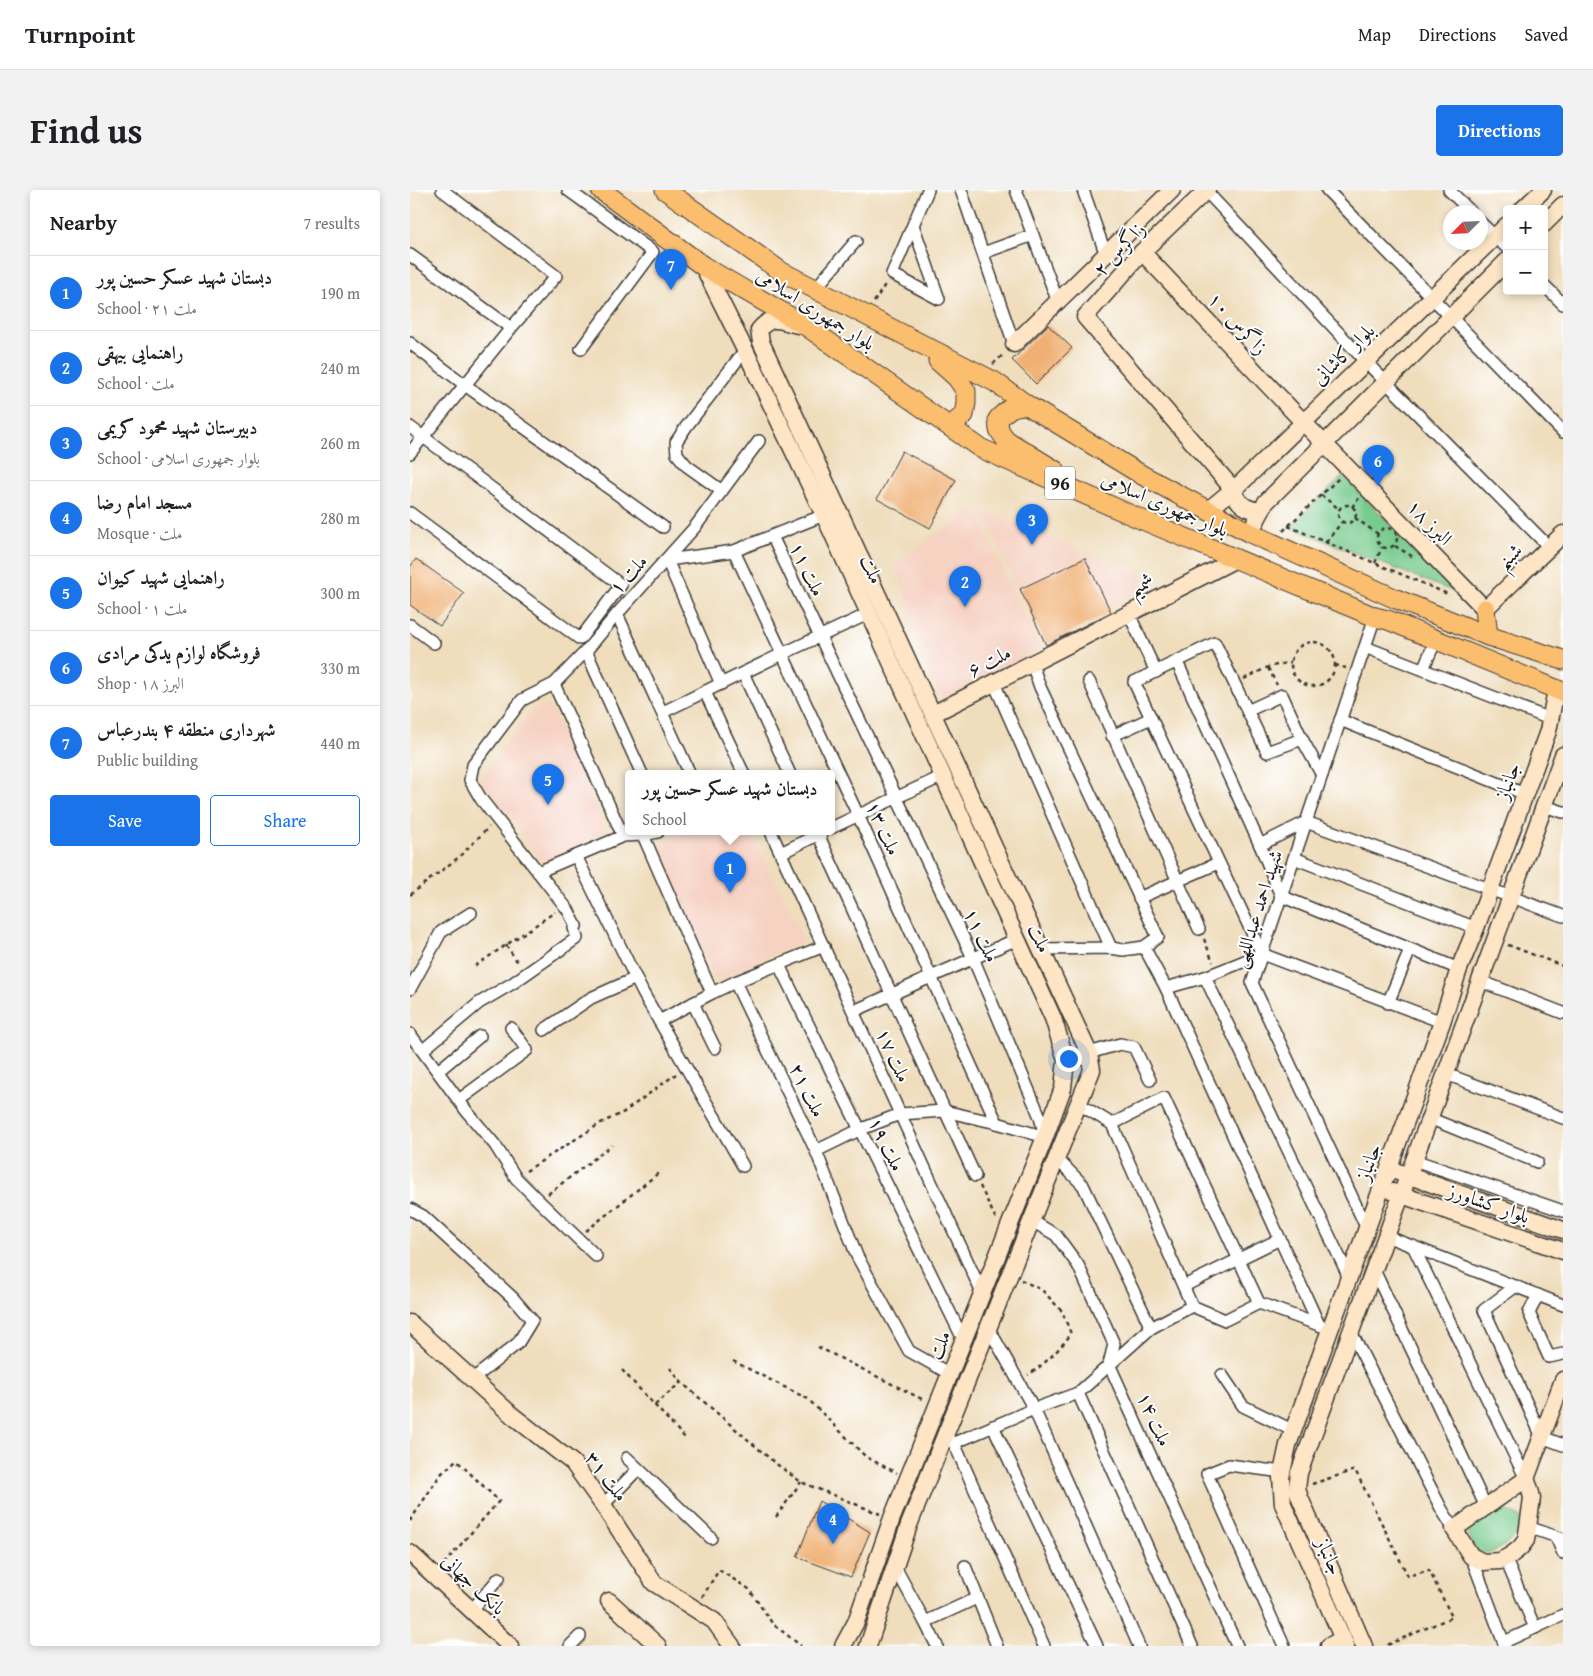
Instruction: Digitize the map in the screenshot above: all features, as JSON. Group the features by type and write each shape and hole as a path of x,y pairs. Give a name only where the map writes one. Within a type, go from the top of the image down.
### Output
{"main road":[{"name":"بلوار جمهوری اسلامی","path":"601,190 703,266 806,326 980,448 1236,559 1560,691"},
{"name":"بلوار جمهوری اسلامی","path":"665,190 782,272 995,382 1027,405 1142,475 1207,511 1270,543 1394,598 1488,636 1563,660"},
{"path":"1527,205 1543,190"},
{"name":"زاگرس ۲","path":"1207,191 1142,252 1085,317 1233,489"},
{"path":"1014,344 1106,255 1165,193"},
{"path":"1548,220 1563,205"},
{"name":"بلوار کاشانی","path":"1207,511 1304,423 1501,231"},
{"name":"زاگرس ۱۰","path":"1142,252 1324,443"},
{"path":"1250,533 1266,502 1503,265"},
{"name":"ملت","path":"703,266 746,350 824,515 1053,1018 1066,1060 1063,1088 1045,1137 907,1479 856,1622 844,1646"},
{"path":"746,350 753,344 761,342 759,330 765,322 771,319 806,326"},
{"path":"912,339 957,378 966,391 964,415 950,426"},
{"name":"ملت","path":"761,342 1089,1052 1092,1070 988,1328 949,1440 909,1525 868,1646"},
{"path":"1027,405 1015,405 998,419 999,430 1006,440 1115,507"},
{"name":"البرز ۱۸","path":"1324,443 1485,609"},
{"path":"1233,489 1235,496 1243,506 1262,510"},
{"name":"شبنم","path":"1485,609 1563,534"},
{"name":"شمیم","path":"1065,646 1236,559"},
{"path":"1485,609 1488,636"},
{"name":"ملت ۶","path":"933,714 1065,646"},
{"name":"جانباز","path":"1339,1640 1283,1504 1282,1472 1325,1328 1350,1277 1442,1022 1459,969 1476,928 1548,731 1550,719 1560,691"},
{"name":"جانباز","path":"1364,1646 1300,1498 1298,1488 1299,1473 1563,755"},
{"path":"1045,1137 1060,1152"},
{"name":"بلوار کشاورز","path":"1389,1169 1411,1168 1563,1230"},
{"name":"بلوار کشاورز","path":"1381,1189 1402,1194 1563,1251"},
{"name":"ملت ۳۱","path":"410,1323 513,1416 573,1464 603,1505 654,1583 714,1621 732,1646"},
{"path":"1526,1479 1532,1498 1526,1540 1520,1548 1500,1561 1483,1562 1471,1556 1454,1529 1526,1479 1563,1380"},
{"path":"927,1430 949,1440"},
{"path":"1291,1438 1306,1451"},
{"name":"بانک جهانی","path":"410,1553 510,1646"},
{"path":"610,1601 658,1646"},
{"path":"1339,1640 1353,1620"},
{"path":"856,1622 874,1630"}],"street":[{"path":"410,453 511,328 556,276 442,190"},
{"path":"568,190 653,252 581,349"},
{"path":"912,225 940,299 892,274 912,225 928,190"},
{"path":"961,190 1014,344"},
{"path":"1016,190 1058,302"},
{"path":"1083,190 1106,255"},
{"path":"1327,190 1563,432"},
{"path":"1449,190 1465,205"},
{"path":"1207,191 1366,362 1549,547"},
{"path":"1488,225 1501,231"},
{"path":"983,253 1033,235"},
{"path":"816,290 856,241"},
{"path":"410,255 511,328"},
{"path":"1548,289 1563,304"},
{"path":"410,342 465,385 663,527"},
{"path":"722,491 687,466 677,454 676,442 746,350"},
{"path":"410,427 621,585 580,639 410,513"},
{"name":"ملت ۱","path":"526,974 577,938 574,928 576,926 566,908 481,799 470,780 473,765 522,700 554,684 667,560 695,528 759,441"},
{"path":"721,684 667,560 734,551 824,515"},
{"name":"ملت ۱۱","path":"772,536 973,958 1040,1117 1045,1137"},
{"name":"ملت ۱۳","path":"734,551 858,815 997,1123"},
{"path":"617,614 688,770"},
{"path":"663,712 868,614"},
{"path":"1129,614 1156,672"},
{"name":"شهید احمد عبداللهی","path":"1367,1229 1252,983 1375,617"},
{"path":"410,625 434,643"},
{"path":"1423,669 1436,640"},
{"path":"1302,739 1267,752 1215,643 1134,682 1262,954 1442,1022"},
{"path":"1365,646 1550,719"},
{"path":"586,651 640,770"},
{"path":"1177,662 1260,845 1281,896 1459,969"},
{"path":"1032,664 1040,687 1158,937 1144,947 1123,950 1111,948 1041,949"},
{"path":"743,674 788,770"},
{"path":"1089,681 1199,929"},
{"path":"994,683 1111,948"},
{"path":"554,684 623,836"},
{"path":"706,692 742,770"},
{"path":"1247,711 1282,696 1302,739 1322,775"},
{"path":"1112,736 1151,718"},
{"path":"1340,720 1524,794"},
{"path":"835,826 942,776"},
{"path":"1544,806 1563,812"},
{"path":"1260,845 1306,822 1563,916"},
{"path":"538,872 623,836 647,835"},
{"name":"ملت ۱۷","path":"772,835 982,1294"},
{"path":"781,853 815,835"},
{"path":"820,835 974,1176"},
{"path":"643,836 712,993"},
{"path":"576,856 659,1021 743,1166"},
{"path":"1294,858 1476,928"},
{"path":"1139,898 1218,864"},
{"path":"410,989 441,932 470,913"},
{"path":"854,1011 1017,939"},
{"path":"659,1021 735,982 824,946"},
{"path":"1144,947 1166,988 1280,1239 1325,1328"},
{"path":"1388,1003 1410,950"},
{"path":"1166,988 1205,977 1262,954"},
{"name":"ملت ۱۹","path":"779,964 963,1339"},
{"path":"423,1050 478,1003 526,974"},
{"path":"1205,977 1350,1277"},
{"path":"544,1030 591,998 636,978"},
{"path":"1480,981 1563,1013"},
{"name":"ملت ۲۱","path":"735,982 816,1151 857,1256 909,1351 950,1374"},
{"path":"694,1003 715,1048"},
{"path":"458,1100 527,1050 512,1028"},
{"path":"410,1034 458,1100 495,1145 516,1178 596,1256"},
{"path":"438,1071 480,1036"},
{"path":"1089,1052 1120,1044 1134,1047 1150,1080"},
{"path":"1446,1074 1563,1118"},
{"path":"1112,1124 1164,1098 1259,1304 1325,1328"},
{"path":"1079,1104 1112,1124 1192,1306 1224,1320 1259,1304"},
{"path":"816,1151 859,1130 900,1114 944,1111 997,1123 1045,1137"},
{"path":"1429,1118 1537,1162"},
{"path":"1060,1152 1084,1185 1151,1328"},
{"path":"1411,1168 1563,1212"},
{"path":"410,1208 424,1216 513,1298 532,1320 518,1343 473,1379"},
{"path":"1032,1221 1056,1235 1078,1265 1114,1344 1109,1364"},
{"path":"1386,1236 1563,1305"},
{"path":"1184,1286 1280,1239"},
{"path":"1412,1246 1526,1479"},
{"path":"1374,1270 1486,1507"},
{"path":"1516,1286 1484,1310 1542,1437 1563,1445"},
{"path":"1538,1295 1529,1313 1549,1357 1563,1354"},
{"path":"1044,1646 949,1440 993,1426 1078,1393 1151,1328 1192,1306"},
{"path":"988,1328 1034,1409 1139,1646"},
{"path":"1351,1332 1442,1510 1454,1529"},
{"name":"ملت ۱۴","path":"1109,1364 1237,1646"},
{"path":"1222,1375 1243,1406 1291,1438"},
{"path":"1078,1393 1192,1646"},
{"path":"993,1426 1097,1646"},
{"path":"627,1458 711,1538"},
{"path":"1282,1472 1229,1464 1206,1474 1284,1646"},
{"path":"603,1505 638,1469"},
{"path":"1528,1527 1559,1538 1563,1552"},
{"path":"1471,1556 1505,1644 1563,1615"},
{"path":"1505,1558 1536,1628"},
{"path":"965,1566 997,1646"},
{"path":"895,1567 937,1646"},
{"path":"471,1611 499,1578"},
{"path":"925,1622 977,1598"},
{"path":"570,1646 580,1636"}],"path":[{"path":"866,316 892,274"},
{"path":"982,375 1014,344"},
{"path":"1270,543 1349,469"},
{"path":"1321,495 1340,509"},
{"path":"1345,505 1352,507 1356,514 1355,518 1348,523 1342,522 1338,517 1340,509 1345,505"},
{"path":"1355,518 1378,534"},
{"path":"1326,542 1342,522"},
{"path":"1288,526 1457,598"},
{"path":"1386,528 1393,529 1398,536 1395,546 1391,548 1382,547 1377,541 1378,534 1386,528"},
{"path":"1374,563 1382,547"},
{"path":"1312,642 1324,644 1329,648 1335,659 1335,665 1331,677 1326,681 1321,684 1309,685 1298,679 1294,674 1291,662 1296,650 1305,643 1312,642"},
{"path":"1234,684 1268,667 1291,662"},
{"path":"1268,667 1282,696"},
{"path":"410,895 459,857 497,819"},
{"path":"475,966 566,908"},
{"path":"1199,929 1218,972"},
{"path":"1495,940 1563,966"},
{"path":"506,945 526,974"},
{"path":"516,1178 601,1123 624,1112 686,1067"},
{"path":"539,1201 612,1145"},
{"path":"577,1238 661,1171"},
{"path":"974,1176 1005,1238"},
{"path":"1010,1275 1042,1290 1062,1310 1071,1334 1061,1347 1041,1366 1018,1381"},
{"path":"818,1347 936,1406"},
{"path":"733,1361 808,1399 866,1457 907,1479"},
{"path":"670,1368 680,1382 801,1482 892,1518"},
{"path":"622,1370 686,1438"},
{"path":"655,1406 680,1382"},
{"path":"410,1520 440,1475 456,1460 499,1501 434,1576"},
{"path":"1298,1488 1356,1470 1408,1576 1428,1570 1452,1617 1385,1646"},
{"path":"776,1517 801,1482"},
{"path":"695,1609 719,1570 750,1589 772,1623 801,1646"}],"shaded area":[{"path":"974,507 1041,649 940,700 895,565"},
{"path":"981,509 1153,580 1046,650"},
{"path":"551,707 607,832 542,862 481,779 532,708"},
{"path":"678,835 752,835 805,941 715,980 659,844"}],"green space":[{"path":"1343,476 1457,593 1290,527"},
{"path":"1502,1508 1520,1517 1519,1532 1507,1544 1490,1553 1477,1551 1468,1533 1476,1525"}],"building":[{"path":"1048,325 1072,348 1036,384 1012,360"},
{"path":"902,451 956,480 930,528 877,499"},
{"path":"1085,558 1111,612 1046,645 1020,589"},
{"path":"416,559 464,593 440,626 410,605 410,567"},
{"path":"819,1501 870,1532 851,1577 797,1557"}],"place":[{"name":"شهرداری منطقه ۴ بندرعباس","path":"671,290"},
{"name":"فروشگاه لوازم یدکی مرادی","path":"1378,486"},
{"name":"دبیرستان شهید محمود کریمی","path":"1032,545"},
{"name":"راهنمایی بیهقی","path":"965,607"},
{"name":"راهنمایی شهید کیوان","path":"548,805"},
{"name":"دبستان شهید عسکر حسین پور","path":"730,893"},
{"name":"مسجد امام رضا","path":"833,1544"}]}
